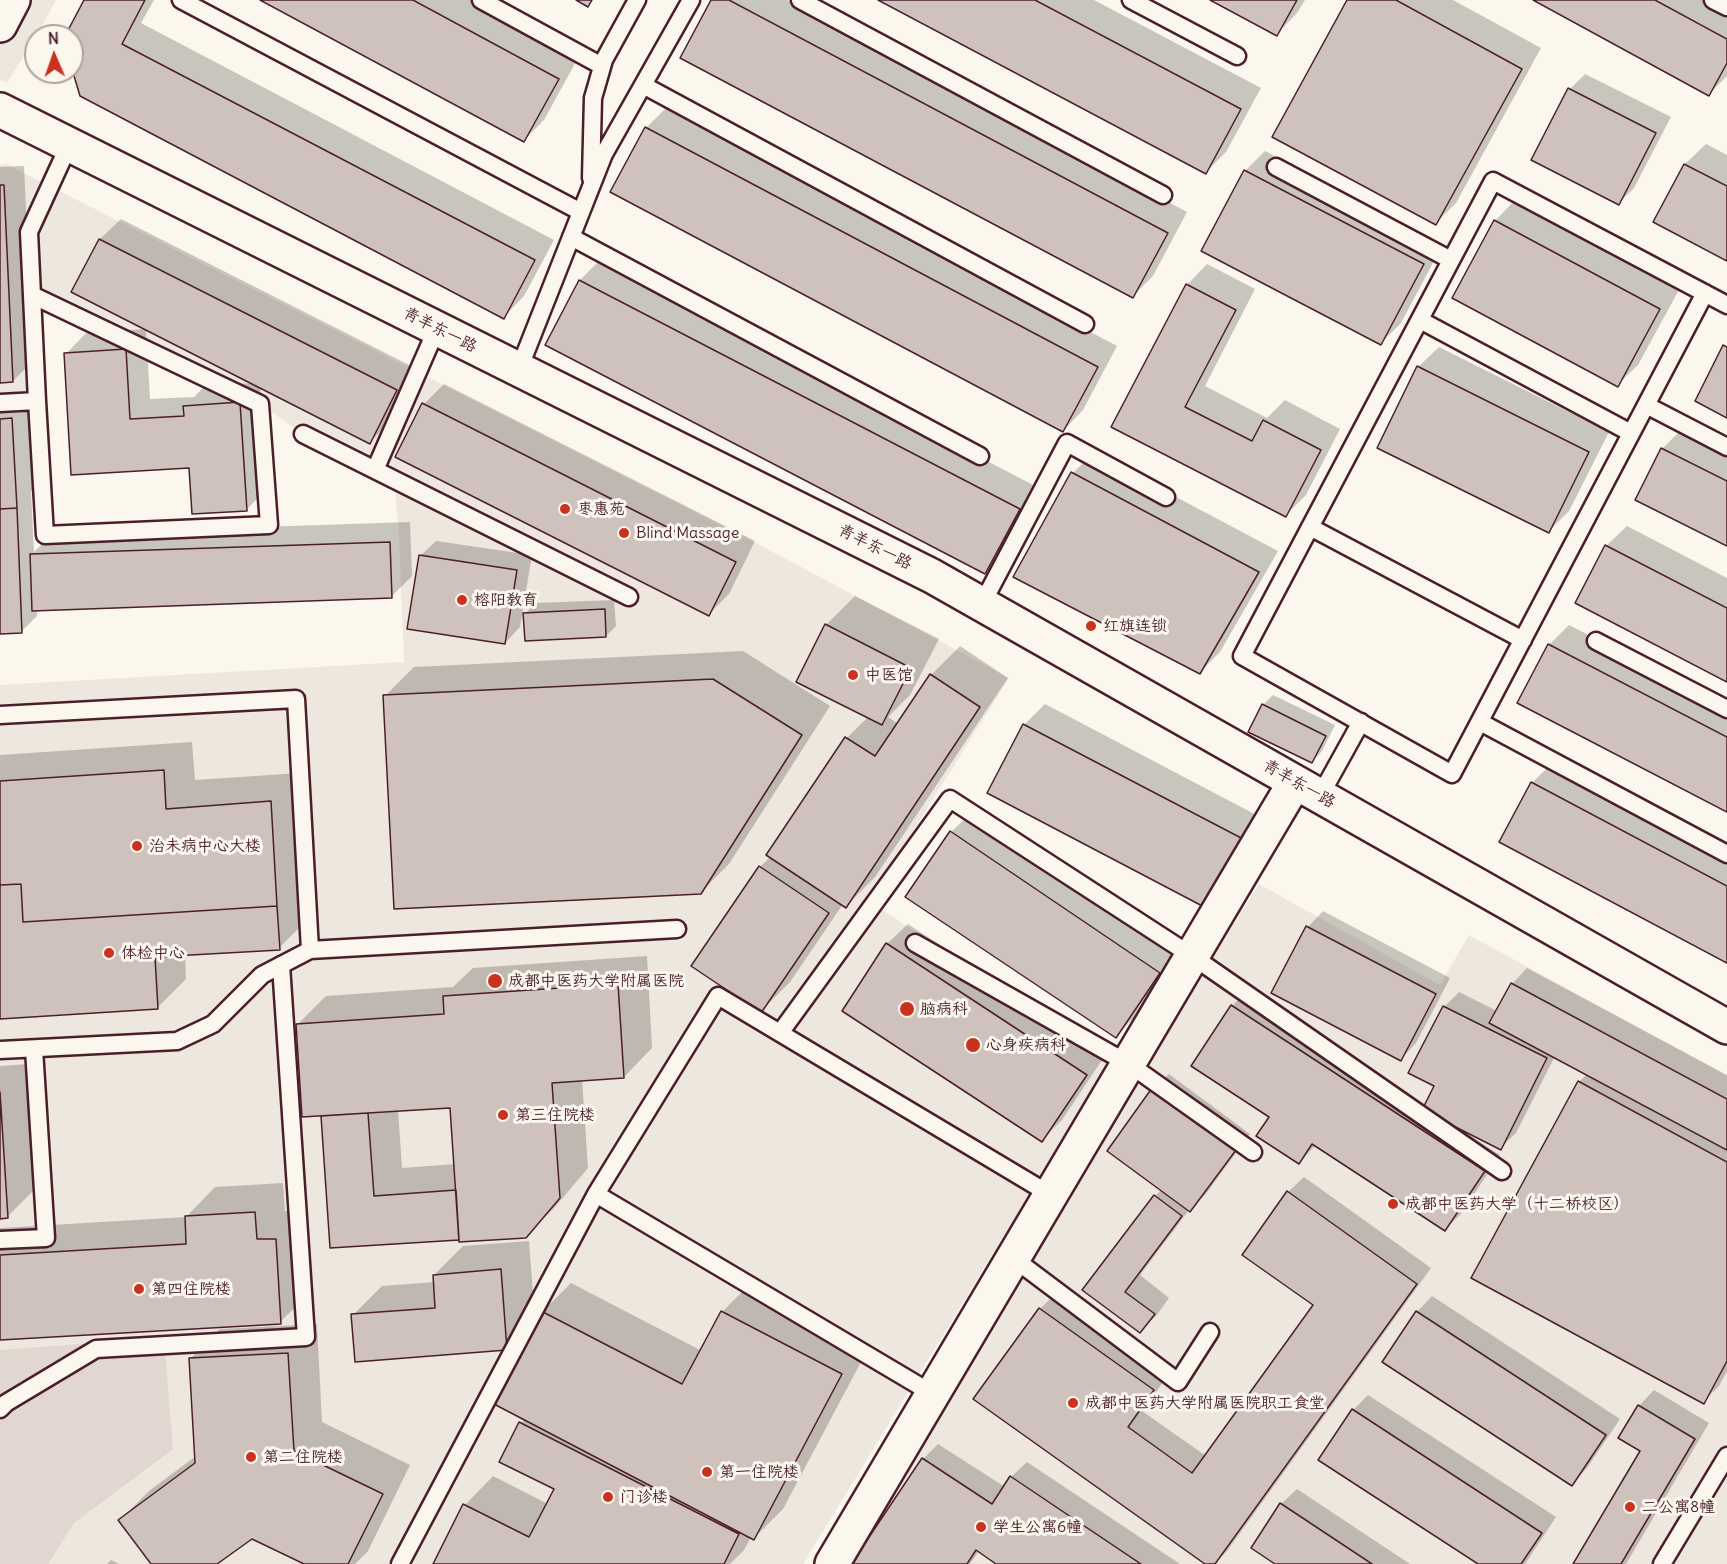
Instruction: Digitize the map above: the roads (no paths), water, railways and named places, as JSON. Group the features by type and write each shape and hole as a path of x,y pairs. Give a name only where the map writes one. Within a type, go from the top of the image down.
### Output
{"street":[{"path":"0,25 13,0"},
{"name":"青羊东一路","path":"0,110 921,570 1727,1027"},
{"path":"832,1564 1192,956 1308,789"}],"lane":[{"path":"181,0 581,212"},
{"path":"481,0 602,66"},
{"path":"591,189 593,98 602,66 637,0"},
{"path":"519,369 604,154 692,0"},
{"path":"800,0 1163,195"},
{"path":"1131,0 1237,56"},
{"path":"1713,0 1727,7"},
{"path":"644,85 1085,324"},
{"path":"32,295 260,404 269,525 45,535 37,401 29,232 69,145"},
{"path":"1276,167 1451,260"},
{"path":"1705,293 1452,774 1242,656 1493,181 1727,304"},
{"path":"571,237 980,456"},
{"path":"1420,320 1631,433"},
{"path":"375,470 437,328"},
{"path":"0,403 37,401"},
{"path":"1646,405 1727,447"},
{"path":"303,434 629,597"},
{"path":"982,604 1067,443 1166,497"},
{"path":"1310,527 1523,640"},
{"path":"1596,641 1727,709"},
{"path":"0,715 296,699 310,950"},
{"path":"1308,789 1361,722"},
{"path":"1480,722 1727,854"},
{"path":"780,1033 950,799 1192,956 1502,1171"},
{"path":"0,1050 177,1041 213,1024 262,975 310,950 677,929"},
{"path":"915,943 1128,1064 1253,1152"},
{"path":"0,1409 6,1403 96,1349 306,1337 281,965"},
{"path":"400,1564 596,1194 718,996 1051,1195"},
{"path":"0,1240 46,1238 34,1049"},
{"path":"596,1194 933,1394"},
{"path":"1013,1258 1178,1382 1210,1332"},
{"path":"1662,1564 1727,1456"}],"place":[{"name":"枣惠苑","path":"565,509"},
{"name":"Blind Massage","path":"624,533"},
{"name":"榕阳教育","path":"462,600"},
{"name":"红旗连锁","path":"1091,626"},
{"name":"中医馆","path":"853,675"},
{"name":"治未病中心大楼","path":"137,846"},
{"name":"体检中心","path":"109,953"},
{"name":"成都中医药大学附属医院","path":"495,981"},
{"name":"脑病科","path":"907,1009"},
{"name":"心身疾病科","path":"973,1045"},
{"name":"第三住院楼","path":"503,1115"},
{"name":"成都中医药大学（十二桥校区）","path":"1393,1204"},
{"name":"第四住院楼","path":"139,1289"},
{"name":"成都中医药大学附属医院职工食堂","path":"1073,1403"},
{"name":"第二住院楼","path":"251,1457"},
{"name":"第一住院楼","path":"707,1472"},
{"name":"门诊楼","path":"608,1497"},
{"name":"二公寓8幢","path":"1630,1507"},
{"name":"学生公寓6幢","path":"981,1527"}]}
